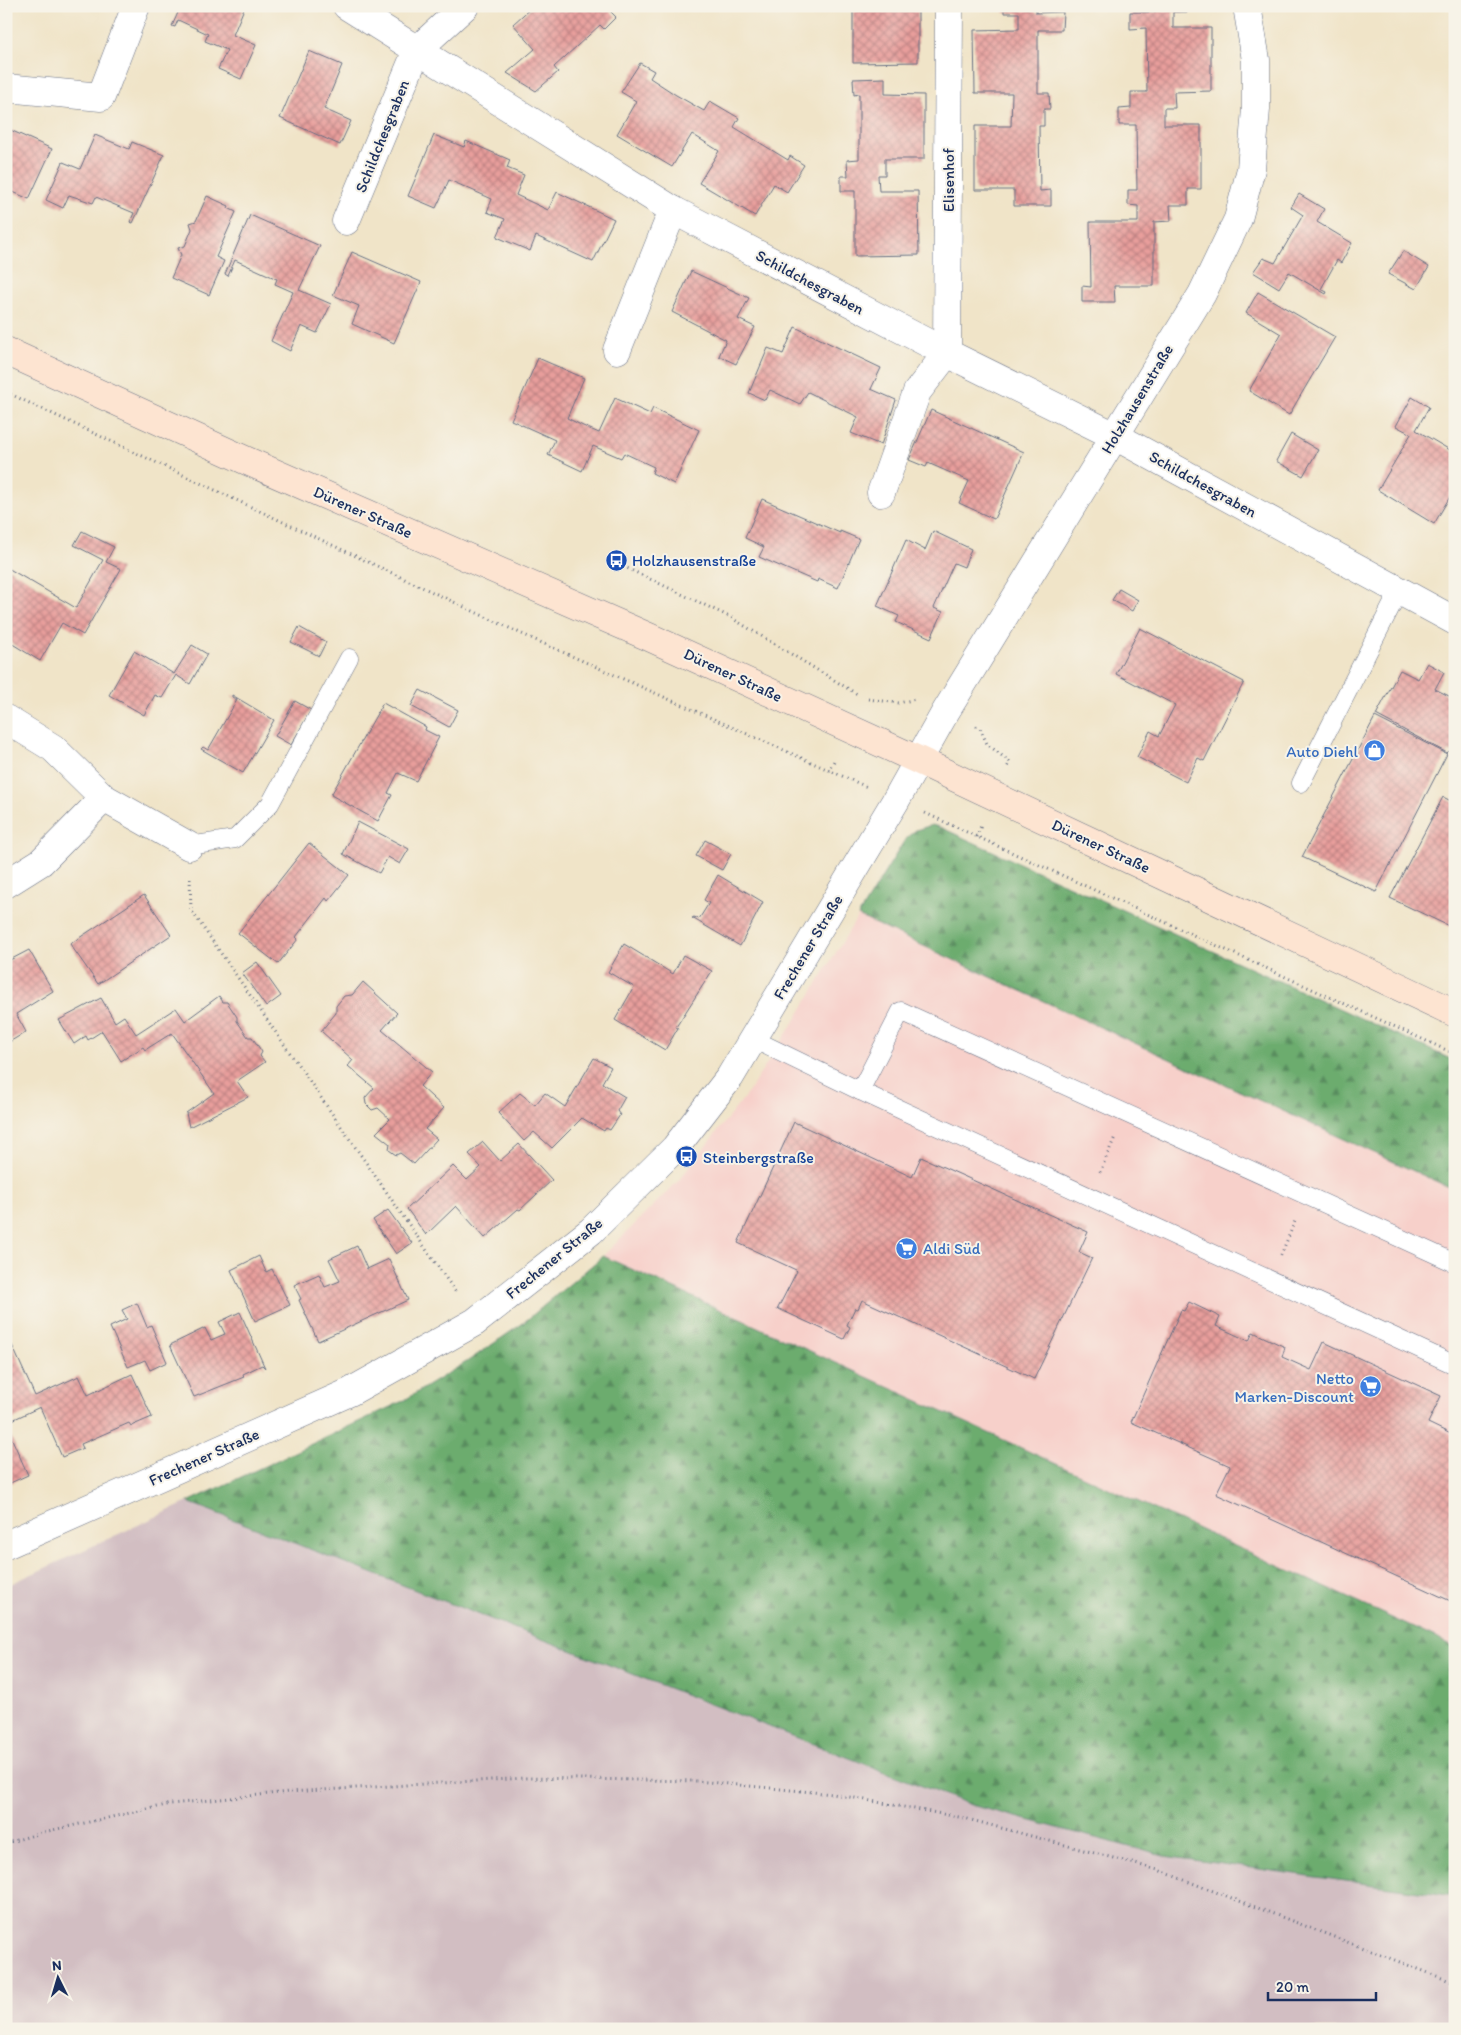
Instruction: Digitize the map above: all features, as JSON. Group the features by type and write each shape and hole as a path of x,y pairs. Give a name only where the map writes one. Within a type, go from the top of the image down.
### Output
{"main road":[{"name":"Dürener Straße","path":"6,351 245,460 649,637 918,760 1455,1013"}],"street":[{"path":"6,88 101,96 136,6"},
{"name":"Schildchesgraben","path":"347,6 673,210 947,353 1115,436 1455,621"},
{"path":"417,50 464,6"},
{"name":"Elisenhof","path":"947,353 949,6"},
{"name":"Holzhausenstraße","path":"918,760 1202,294 1238,219 1251,169 1256,109 1256,60 1247,6"},
{"name":"Schildchesgraben","path":"346,222 417,50"},
{"path":"617,350 673,210"},
{"path":"880,493 917,392 947,353"},
{"path":"6,719 53,748 104,798 189,846"},
{"name":"Frechener Straße","path":"6,1545 350,1392 475,1322 591,1230 675,1148 730,1077 918,760"},
{"path":"6,884 40,862 104,798"}],"lane":[{"path":"1301,783 1399,591"},
{"path":"189,846 235,838 270,804 349,658"},
{"path":"860,1090 901,1011 1455,1263"},
{"path":"753,1039 1455,1365"}],"path":[{"path":"6,392 522,634 896,800 1455,1054"},
{"path":"614,562 730,617 858,694"},
{"path":"189,846 191,910 475,1322"},
{"path":"1090,1195 1126,1114"},
{"path":"1271,1280 1306,1196"},
{"path":"6,1843 48,1831 171,1804 289,1792 526,1778 707,1782 833,1794 964,1818 1158,1870 1455,1983"}],"shaded area":[{"path":"858,916 1455,1190 1455,1647 603,1256 679,1180 747,1094 796,1019"},
{"path":"188,1502 971,1805 1164,1856 1455,1896 1455,2029 6,2029 6,1586"}],"green space":[{"path":"932,825 1455,1061 1455,1190 858,916 906,838 916,830"},
{"path":"603,1256 1455,1647 1455,1896 1164,1856 971,1805 188,1502 403,1401 468,1361 522,1324"}],"building":[{"path":"181,6 245,6 233,35 256,45 241,79 218,69 227,50 205,41 208,34 178,20 175,27 172,26"},
{"path":"533,6 615,6 610,11 616,17 604,29 600,25 554,67 558,72 536,91 507,73 535,49 513,24"},
{"path":"853,6 918,6 918,62 853,63"},
{"path":"1004,6 1036,6 1036,13 1063,12 1062,30 1038,30 1038,93 1049,93 1050,109 1044,109 1044,126 1039,126 1040,191 1051,190 1051,206 1014,206 1014,190 975,190 975,126 1011,126 1012,93 975,93 974,30 1019,29 1019,13 1004,13"},
{"path":"1155,6 1188,6 1188,12 1173,12 1173,28 1211,28 1211,91 1174,92 1175,108 1164,108 1164,125 1201,125 1201,189 1188,189 1188,205 1170,205 1171,221 1154,222 1154,286 1114,286 1115,302 1082,302 1082,286 1091,287 1090,222 1138,222 1138,206 1128,205 1128,190 1137,190 1136,125 1119,125 1119,109 1131,108 1131,92 1147,92 1146,28 1130,29 1130,12 1155,12"},
{"path":"309,51 342,65 324,109 351,121 340,145 280,118"},
{"path":"640,63 654,71 650,78 676,95 704,111 710,101 739,118 734,127 788,160 790,156 804,165 787,192 774,184 755,216 699,183 719,151 692,134 672,167 617,134 636,101 621,92"},
{"path":"885,78 885,94 924,95 924,159 885,159 885,175 878,175 879,191 918,191 919,255 855,256 855,191 841,191 841,176 848,176 847,160 859,159 859,94 854,95 853,79"},
{"path":"6,128 52,149 29,199 6,189"},
{"path":"95,135 129,149 132,142 164,155 133,223 130,222 134,213 96,197 93,203 69,195 63,208 46,200 63,162 80,169"},
{"path":"434,135 464,147 466,141 510,160 507,168 524,175 516,195 548,210 557,192 614,219 593,262 536,236 530,251 497,237 505,219 487,212 492,199 449,180 436,208 408,196"},
{"path":"1299,194 1324,209 1317,222 1352,243 1341,263 1337,260 1321,289 1327,292 1326,294 1289,272 1279,288 1253,272 1263,258 1275,263 1303,215 1291,207"},
{"path":"207,196 229,206 228,208 236,212 216,257 224,261 209,295 171,278 181,255 178,248 185,246 192,229 190,223 196,221"},
{"path":"250,215 320,246 299,290 331,304 317,333 301,326 290,351 271,341 293,292 275,284 277,279 235,260 228,276 225,274"},
{"path":"1403,251 1429,267 1416,289 1388,274"},
{"path":"352,252 421,282 394,343 352,324 359,306 333,295"},
{"path":"691,271 749,298 738,319 755,327 736,364 719,356 726,340 672,312"},
{"path":"1258,292 1335,337 1289,415 1249,391 1281,334 1246,313"},
{"path":"795,327 881,368 871,389 896,400 881,445 851,433 858,417 808,392 800,404 770,390 765,400 749,393 768,348 783,354"},
{"path":"538,358 584,378 567,418 583,426 599,433 615,398 650,414 653,408 699,430 674,484 652,473 654,467 624,453 621,458 593,446 582,471 548,455 555,440 511,420"},
{"path":"1412,397 1429,407 1416,430 1455,453 1455,488 1434,524 1378,490 1411,434 1396,426"},
{"path":"931,410 1024,452 994,519 959,503 969,481 928,463 926,467 909,460"},
{"path":"1291,434 1318,450 1303,476 1276,461"},
{"path":"762,499 840,533 840,531 859,539 838,588 818,579 817,582 759,557 764,547 745,538"},
{"path":"82,531 114,547 106,562 121,569 83,635 62,623 40,661 6,640 6,567 76,608 103,560 74,545"},
{"path":"933,531 971,549 964,567 954,563 934,608 943,612 931,638 896,622 899,616 877,606 906,540 925,550"},
{"path":"1119,589 1138,600 1132,611 1112,600"},
{"path":"299,627 326,642 319,656 291,642"},
{"path":"1140,628 1244,682 1204,761 1198,758 1186,782 1137,757 1150,731 1159,736 1175,705 1116,674"},
{"path":"192,645 207,654 190,684 176,675 162,698 155,695 144,715 109,695 134,651 174,674"},
{"path":"1427,663 1444,672 1435,689 1455,699 1455,754 1449,751 1447,753 1376,715 1400,670 1418,679"},
{"path":"420,690 458,710 449,727 411,706"},
{"path":"232,695 274,720 243,773 201,749 203,747 208,750 237,700"},
{"path":"295,701 311,710 291,745 275,736"},
{"path":"383,703 426,727 425,730 439,737 416,781 398,773 388,793 392,795 378,821 331,795"},
{"path":"1375,717 1447,754 1376,892 1302,857"},
{"path":"1443,797 1455,803 1455,929 1390,898"},
{"path":"358,822 409,849 400,864 388,857 379,873 343,854"},
{"path":"705,840 731,854 722,870 696,856"},
{"path":"309,843 349,875 328,901 326,898 278,964 238,933"},
{"path":"718,875 763,902 740,946 692,918 699,919 709,903 704,900"},
{"path":"144,895 171,935 98,984 70,944"},
{"path":"624,944 673,974 683,955 712,971 676,1027 678,1028 665,1050 615,1020 634,987 608,972"},
{"path":"29,950 53,991 16,1014 26,1032 6,1044 6,962"},
{"path":"257,962 281,996 266,1007 242,973"},
{"path":"363,982 397,1013 382,1030 432,1072 420,1086 444,1108 425,1129 437,1139 414,1164 400,1153 396,1155 389,1150 390,1144 376,1133 390,1119 378,1108 372,1110 366,1104 365,1098 374,1088 348,1066 353,1060 321,1031 336,1013 336,1006 344,996 352,995"},
{"path":"219,996 223,1002 227,1002 248,1037 252,1037 262,1052 260,1056 265,1062 237,1081 248,1097 189,1127 186,1113 214,1093 172,1033 145,1050 143,1047 121,1061 102,1031 88,1040 86,1036 74,1044 59,1020 101,998 115,1022 124,1016 136,1034 176,1008 185,1021"},
{"path":"594,1058 611,1067 602,1083 625,1097 617,1111 620,1115 610,1130 606,1128 604,1131 582,1118 552,1148 534,1132 524,1141 498,1113 520,1093 535,1105 545,1093 565,1107"},
{"name":"Aldi Süd","path":"794,1122 912,1177 921,1157 1088,1232 1079,1252 1092,1258 1034,1379 862,1300 858,1309 855,1308 847,1325 850,1327 844,1339 779,1309 777,1310 797,1271 738,1243"},
{"path":"483,1142 500,1161 519,1144 552,1180 520,1210 518,1209 485,1238 456,1206 426,1235 407,1209 453,1166 467,1180 481,1167 469,1154"},
{"path":"388,1210 412,1243 396,1254 373,1220"},
{"path":"357,1246 367,1269 389,1259 408,1300 318,1341 294,1285 319,1274 325,1287 340,1281 329,1259"},
{"path":"259,1256 266,1272 272,1269 290,1305 255,1321 231,1270"},
{"path":"1189,1302 1220,1317 1216,1326 1249,1341 1253,1332 1285,1347 1282,1357 1311,1370 1324,1342 1441,1396 1428,1423 1455,1436 1455,1603 1216,1494 1230,1466 1131,1422 1181,1310 1184,1311"},
{"path":"137,1303 147,1327 151,1325 167,1362 150,1370 145,1360 128,1367 110,1327 127,1319 122,1310"},
{"path":"240,1312 265,1368 262,1365 243,1374 244,1377 194,1397 170,1345 205,1328 211,1340 225,1334 219,1322"},
{"path":"12,1345 35,1396 79,1376 88,1395 132,1374 152,1417 131,1426 129,1423 81,1444 83,1448 62,1457 40,1407 6,1423 6,1348"},
{"path":"8,1430 28,1475 8,1484 6,1483 6,1431"}],"place":[{"name":"Holzhausenstraße","path":"616,560"},
{"name":"Auto Diehl","path":"1374,751"},
{"name":"Steinbergstraße","path":"687,1157"},
{"name":"Aldi Süd","path":"907,1248"},
{"name":"Netto Marken-Discount","path":"1370,1387"}]}
